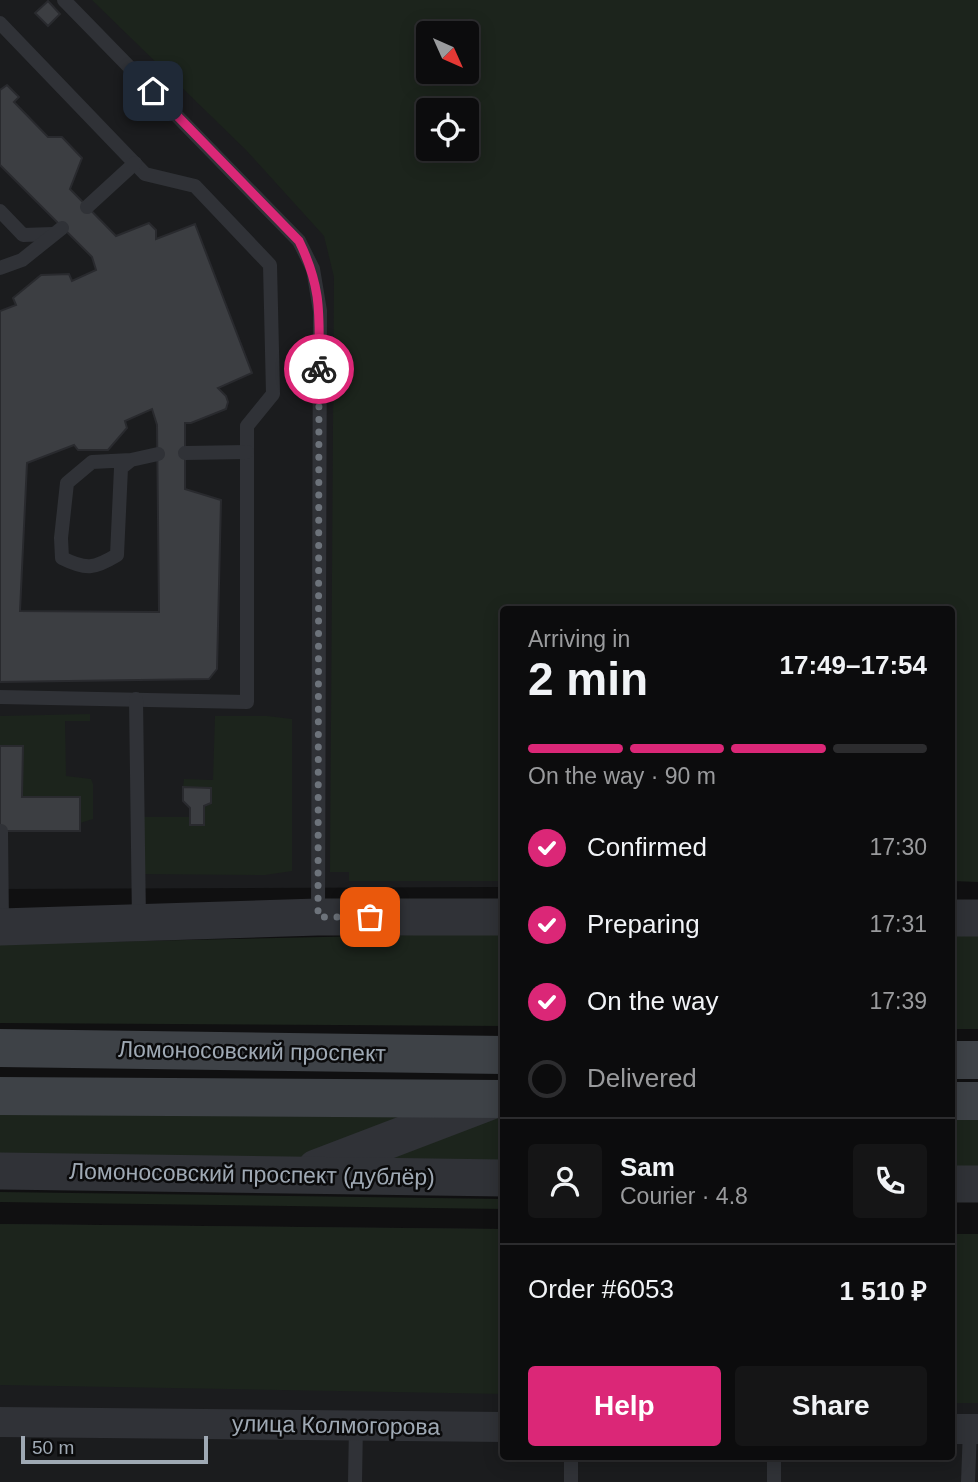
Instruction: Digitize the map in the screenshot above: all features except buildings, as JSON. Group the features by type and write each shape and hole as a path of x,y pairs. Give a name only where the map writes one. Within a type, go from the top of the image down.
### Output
{"main road":[{"name":"Ломоносовский проспект","path":"0,1048 500,1055"},
{"path":"955,1060 978,1060"},
{"name":"Ломоносовский проспект","path":"0,1096 500,1099"},
{"path":"955,1101 978,1101"}],"street":[{"path":"1,926 318,917 500,917"},
{"path":"955,918 978,918"},
{"path":"299,1175 500,1100"},
{"name":"Ломоносовский проспект (дублёр)","path":"0,1171 500,1178"},
{"path":"955,1184 978,1184"},
{"name":"улица Колмогорова","path":"0,1422 500,1427"}],"lane":[{"path":"64,0 299,241 313,269 320,311 318,917"},
{"path":"0,23 145,174 195,186 270,265 273,394 247,426 247,702 0,697"},
{"path":"87,207 135,163"},
{"path":"0,211 23,235 58,231 22,260 0,268"},
{"path":"185,453 247,452"},
{"path":"131,460 121,468 117,555 100,565 81,567 62,558 66,482 92,462 131,460 158,454"},
{"path":"136,699 139,923"},
{"path":"1,831 1,926"},
{"path":"355,1482 356,1425"},
{"path":"967,1429 968,1482"},
{"path":"571,1460 571,1482"},
{"path":"774,1482 775,1460"}],"shaded area":[{"path":"0,0 860,0 506,606 500,606 500,887 0,889"},
{"path":"92,0 978,0 978,882 955,881 955,606 500,606 500,881 349,881 349,872 330,872 334,277 324,236 246,150"},
{"path":"90,714 90,721 65,721 66,776 91,779 93,784 93,819 80,823 80,797 22,797 23,747 0,746 0,716"},
{"path":"215,716 292,719 292,871 265,875 137,874 139,817 190,817 211,803 211,788 183,787 184,779 213,780"},
{"path":"955,931 978,932 978,1029 955,1029"},
{"path":"500,933 500,1026 0,1023 0,944"},
{"path":"0,1111 500,1116 500,1167 0,1162"},
{"path":"955,1120 978,1120 978,1171 955,1171"},
{"path":"0,1192 500,1199 500,1209 0,1202"},
{"path":"0,1224 500,1229 500,1460 955,1460 955,1234 978,1234 978,1482 0,1482"},
{"path":"0,1224 500,1229 500,1394 0,1385"},
{"path":"955,1234 978,1234 978,1403 955,1403"}],"way so far":[{"path":"319,369 318,917 370,917"}],"route":[{"path":"153,91 299,241 313,269 320,311 319,369"}]}
